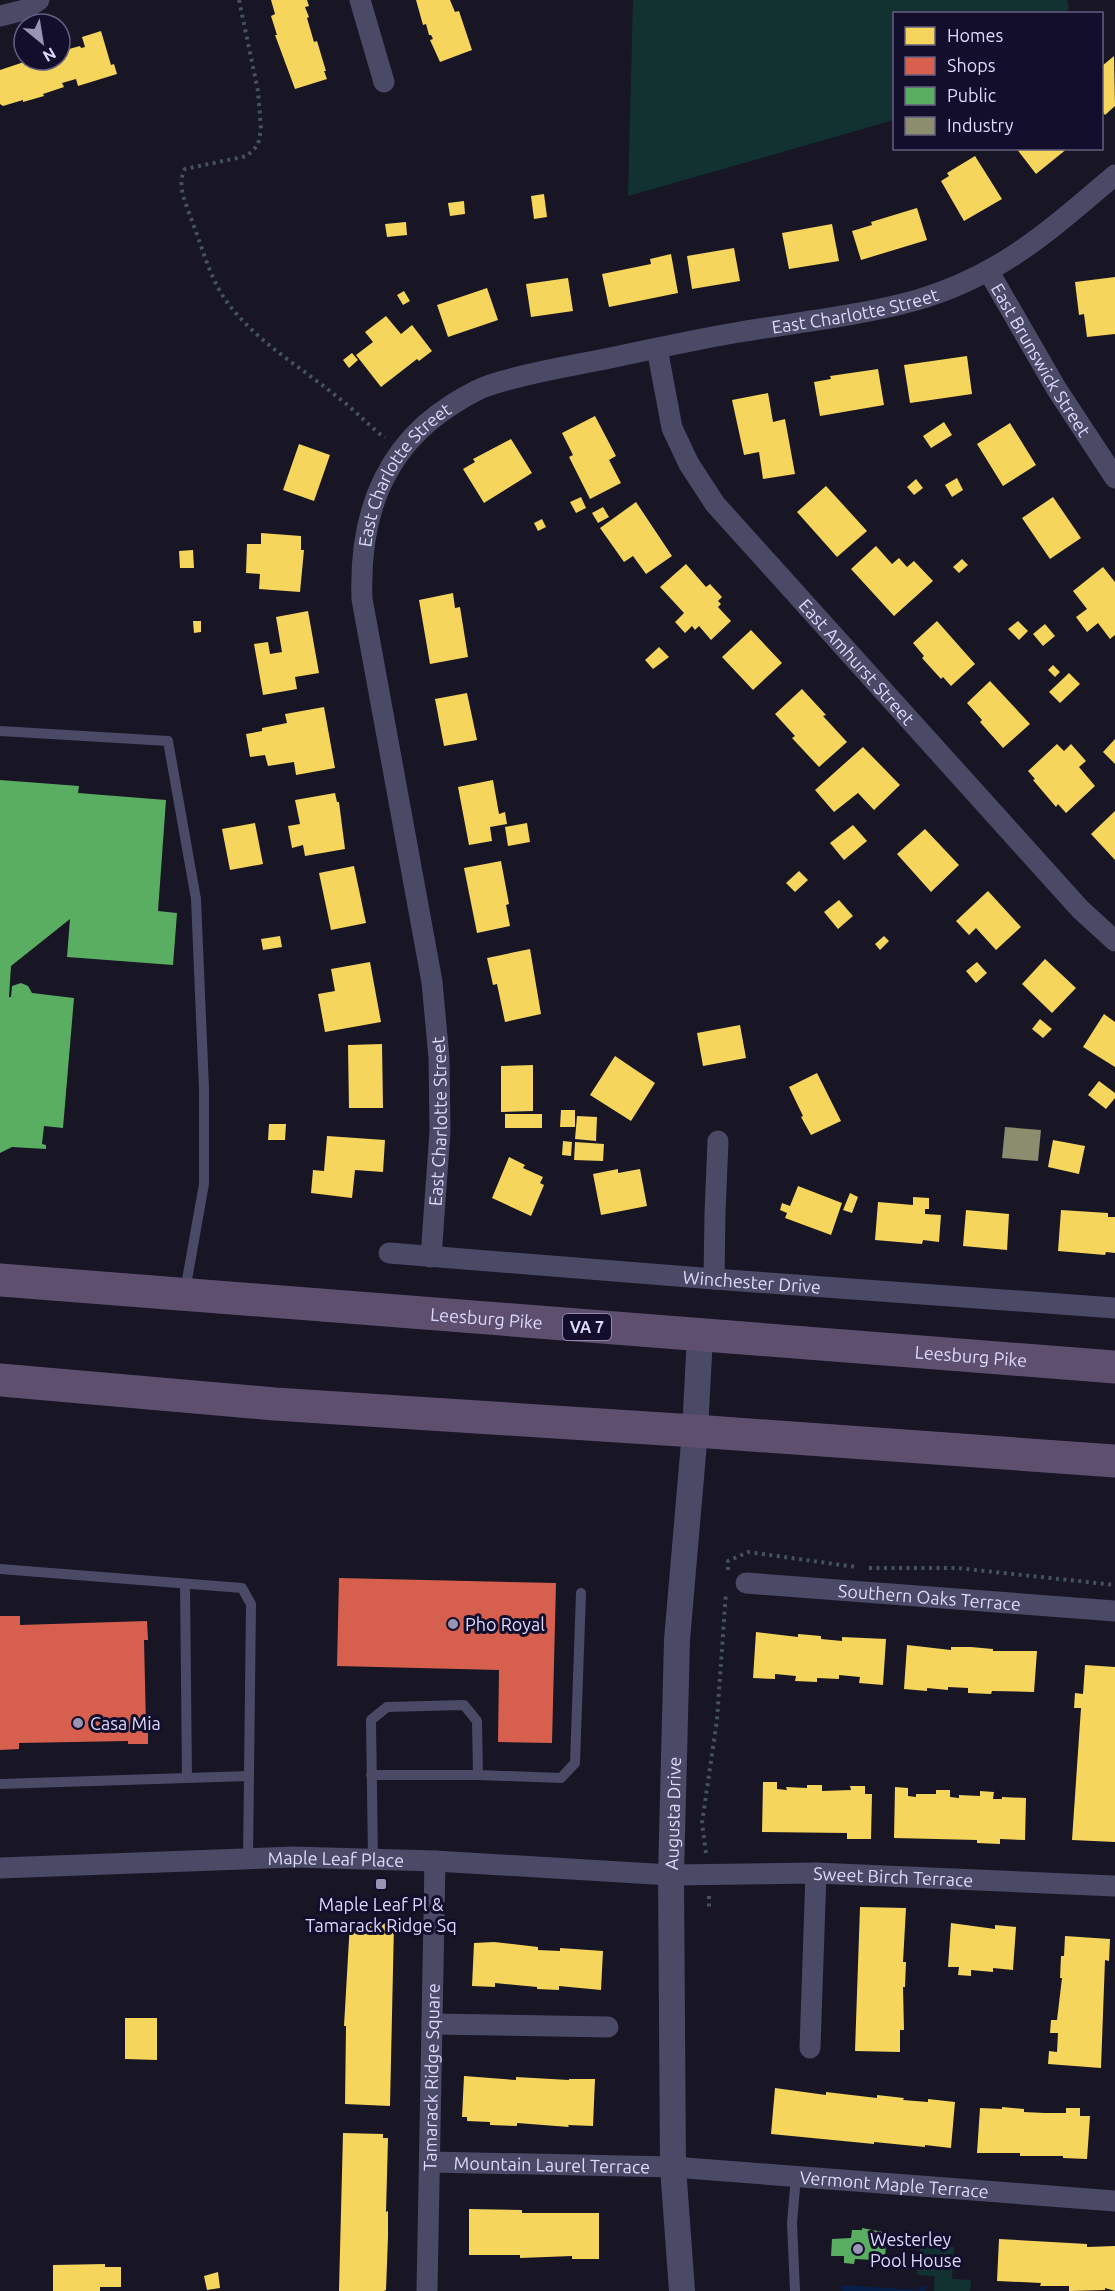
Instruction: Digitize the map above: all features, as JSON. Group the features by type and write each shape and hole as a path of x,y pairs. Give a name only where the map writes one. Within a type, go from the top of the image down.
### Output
{"highway":[{"name":"Leesburg Pike","path":"0,1280 1115,1367"},
{"path":"0,1380 275,1404 1115,1461"}],"street":[{"path":"0,16 24,10 39,0"},
{"path":"360,0 384,82"},
{"name":"East Charlotte Street","path":"431,1257 440,1131 439,1058 432,982 362,599 361,575 366,527 385,475 401,450 418,430 439,413 488,385 657,348 836,318 906,302 968,282 1020,253 1115,175"},
{"name":"East Brunswick Street","path":"989,272 1056,388 1115,478"},
{"name":"East Amhurst Street","path":"657,348 672,428 689,464 716,504 1080,909 1115,941"},
{"path":"714,1279 714,1213 718,1141"},
{"name":"Winchester Drive","path":"389,1252 714,1279 1115,1308"},
{"name":"Augusta Drive","path":"682,2291 673,2167 671,1875 677,1640 695,1431 700,1336"},
{"name":"Southern Oaks Terrace","path":"736,1583 1115,1611"},
{"name":"Maple Leaf Place","path":"0,1868 293,1857 435,1861 671,1875"},
{"name":"Tamarack Ridge Square","path":"427,2291 435,1861"},
{"path":"810,2048 816,1873"},
{"name":"Sweet Birch Terrace","path":"671,1875 816,1873 1115,1886"},
{"path":"432,2024 608,2027"},
{"name":"Mountain Laurel Terrace","path":"430,2162 673,2167"},
{"name":"Vermont Maple Terrace","path":"673,2167 1115,2201"}],"lane":[{"path":"0,730 168,741 196,900 204,1088 204,1184 185,1294"},
{"path":"0,1569 242,1588 251,1604 248,1859"},
{"path":"185,1584 187,1778"},
{"path":"372,1775 561,1778 575,1763 581,1593"},
{"path":"373,1859 371,1720 387,1707 464,1705 477,1721 478,1775"},
{"path":"0,1784 249,1776"},
{"path":"795,2291 792,2223 796,2176"}],"path":[{"path":"239,0 258,91 261,129 258,144 247,156 185,169 181,177 183,194 208,264 220,292 254,332 401,450"},
{"path":"727,1572 728,1560 748,1552 866,1568 957,1568 1115,1585"},
{"path":"709,1907 706,1841 702,1823 736,1583"}],"green space":[{"path":"633,0 1067,0 1069,9 1065,12 893,12 893,120 628,196"},
{"path":"920,2244 954,2247 952,2279 971,2280 970,2291 934,2291 935,2276 917,2275"}],"water":[{"path":"842,2285 918,2290 919,2286 926,2287 926,2291 842,2291"}],"building: Homes":[{"path":"271,0 307,0 309,6 305,7 309,17 307,18 314,42 317,41 327,79 295,89 275,35 277,35 271,16 275,14"},
{"path":"416,0 450,0 455,12 459,11 472,50 440,62 430,40 433,39 429,35 426,24 423,25"},
{"path":"101,31 111,65 114,64 117,74 78,86 76,79 62,83 64,87 43,94 44,96 3,106 0,104 0,70 12,66 12,72 72,72 72,48 85,47 82,37"},
{"path":"1114,56 1115,106 1105,115 1103,112 1103,65"},
{"path":"1018,150 1066,150 1036,174"},
{"path":"975,156 1002,199 964,221 941,181 949,176 947,173"},
{"path":"544,194 547,217 534,219 531,196"},
{"path":"464,201 465,214 450,216 448,203"},
{"path":"917,208 927,240 861,260 852,231 872,225 871,222"},
{"path":"406,222 407,235 387,237 385,224"},
{"path":"832,224 839,261 789,269 782,233"},
{"path":"734,248 740,281 692,289 687,256"},
{"path":"671,254 678,293 609,307 602,274 651,264 650,259"},
{"path":"1115,277 1115,334 1087,337 1084,314 1079,315 1075,282"},
{"path":"568,278 573,311 531,317 526,284"},
{"path":"487,288 498,320 448,337 437,305"},
{"path":"404,291 410,301 403,305 397,295"},
{"path":"386,316 401,334 412,325 432,351 419,361 417,359 381,387 356,355 373,342 365,332"},
{"path":"352,353 358,360 349,368 343,360"},
{"path":"967,356 972,394 910,403 904,365"},
{"path":"878,369 884,405 820,416 814,382 831,379 830,376"},
{"path":"768,393 773,422 785,419 795,474 763,479 759,452 744,455 732,400"},
{"path":"595,416 616,456 609,460 621,483 590,499 569,457 573,455 562,433"},
{"path":"944,422 952,435 931,448 923,436"},
{"path":"1010,423 1036,465 1003,486 977,444"},
{"path":"511,439 532,473 484,503 463,469 475,462 473,459"},
{"path":"299,444 330,455 314,501 283,490"},
{"path":"957,478 963,490 952,497 945,485"},
{"path":"916,479 923,488 914,495 907,487"},
{"path":"826,486 867,531 837,557 797,512"},
{"path":"581,497 586,508 576,513 570,502"},
{"path":"1053,497 1081,538 1050,559 1022,518"},
{"path":"636,502 672,556 646,574 633,556 624,562 600,528"},
{"path":"603,507 609,517 598,523 592,513"},
{"path":"542,519 546,527 538,531 534,523"},
{"path":"261,533 301,536 301,550 304,550 300,592 259,589 260,574 246,573 247,544 261,544"},
{"path":"876,546 892,564 899,558 907,567 914,561 933,581 894,616 851,569"},
{"path":"193,550 194,568 180,568 179,551"},
{"path":"962,559 968,565 959,573 953,567"},
{"path":"686,564 706,587 710,584 722,597 718,601 721,604 718,607 731,621 711,640 699,626 695,630 692,626 685,633 675,622 684,613 660,587"},
{"path":"1103,567 1115,582 1115,635 1110,639 1098,623 1087,632 1076,617 1087,609 1073,591"},
{"path":"453,593 455,608 460,607 468,657 430,664 419,600"},
{"path":"308,611 319,673 295,677 297,689 263,695 254,644 268,642 270,654 282,652 276,617"},
{"path":"193,621 201,621 201,632 194,633"},
{"path":"937,621 975,664 951,686 943,677 941,679 922,658 924,656 913,643"},
{"path":"1018,621 1028,631 1019,640 1008,629"},
{"path":"1045,624 1055,636 1043,646 1033,634"},
{"path":"751,630 782,663 753,690 722,657"},
{"path":"659,647 669,657 653,669 645,660"},
{"path":"1053,665 1060,672 1055,677 1048,670"},
{"path":"1069,673 1080,684 1060,703 1049,692"},
{"path":"990,681 1030,724 1003,748 967,703"},
{"path":"802,689 847,742 819,767 792,738 795,736 775,714"},
{"path":"467,693 477,740 444,746 435,699"},
{"path":"324,707 335,768 296,775 294,762 268,766 265,755 250,757 246,734 287,723 285,714"},
{"path":"1115,739 1115,764 1103,752"},
{"path":"1057,744 1064,751 1071,744 1086,761 1079,767 1095,786 1066,813 1058,804 1056,807 1028,771"},
{"path":"863,747 900,785 874,810 858,793 834,812 815,790"},
{"path":"493,780 499,814 505,812 507,824 490,827 492,841 469,845 458,787"},
{"path":"335,793 337,802 339,802 345,849 305,856 303,845 292,848 288,826 300,824 295,800"},
{"path":"1115,811 1115,860 1091,834"},
{"path":"255,823 263,864 230,870 222,829"},
{"path":"527,823 530,842 508,846 505,827"},
{"path":"853,825 867,841 844,860 830,843"},
{"path":"925,829 959,865 931,892 897,854"},
{"path":"501,861 509,904 506,905 510,926 477,933 464,868"},
{"path":"354,866 366,923 331,930 319,873"},
{"path":"799,871 808,880 795,892 786,883"},
{"path":"988,891 1021,927 996,950 976,928 969,935 956,921"},
{"path":"839,900 853,916 838,929 824,912"},
{"path":"280,936 282,947 263,950 261,939"},
{"path":"884,936 889,941 880,950 875,944"},
{"path":"530,949 541,1014 505,1022 497,984 493,985 487,958"},
{"path":"1045,959 1076,988 1052,1013 1022,984"},
{"path":"370,962 381,1022 325,1032 318,994 335,991 331,969"},
{"path":"977,962 987,973 976,983 966,971"},
{"path":"1104,1014 1115,1022 1115,1067 1083,1047"},
{"path":"1040,1019 1052,1029 1043,1038 1032,1029"},
{"path":"740,1025 746,1058 703,1066 697,1033"},
{"path":"382,1044 383,1108 349,1108 348,1045"},
{"path":"615,1056 655,1083 631,1121 590,1095"},
{"path":"533,1065 533,1111 501,1112 501,1066"},
{"path":"817,1073 841,1121 811,1135 789,1087"},
{"path":"1099,1081 1115,1093 1115,1098 1106,1109 1088,1095"},
{"path":"561,1110 575,1110 575,1127 560,1127"},
{"path":"505,1114 542,1114 542,1128 505,1128"},
{"path":"577,1116 597,1117 596,1141 575,1139"},
{"path":"269,1124 286,1124 285,1140 268,1140"},
{"path":"327,1136 385,1140 383,1172 355,1170 352,1198 311,1193 313,1170 324,1171"},
{"path":"1053,1140 1085,1146 1079,1174 1048,1167"},
{"path":"563,1141 572,1142 571,1156 562,1155"},
{"path":"575,1142 604,1144 603,1161 574,1160"},
{"path":"509,1157 525,1165 523,1168 543,1177 540,1183 544,1185 531,1216 492,1198"},
{"path":"618,1169 618,1173 640,1169 647,1206 601,1215 593,1174"},
{"path":"798,1186 842,1203 831,1235 785,1218 787,1213 780,1210 782,1203 790,1206"},
{"path":"850,1193 858,1197 852,1213 843,1210"},
{"path":"913,1197 929,1198 929,1209 925,1209 925,1214 941,1215 939,1242 923,1240 922,1244 875,1240 878,1202 913,1205"},
{"path":"966,1210 1009,1214 1007,1250 963,1246"},
{"path":"1061,1210 1108,1213 1108,1217 1115,1217 1115,1253 1106,1252 1105,1255 1058,1251"},
{"path":"756,1632 798,1637 798,1634 821,1636 821,1639 842,1641 842,1637 886,1639 883,1685 859,1683 860,1677 839,1675 839,1679 817,1678 817,1682 795,1681 796,1676 775,1674 775,1679 753,1678"},
{"path":"907,1645 951,1650 951,1647 971,1647 993,1649 993,1651 1037,1651 1034,1692 968,1693 968,1688 948,1687 948,1690 927,1688 927,1691 904,1689"},
{"path":"1085,1665 1115,1667 1115,1842 1072,1840 1081,1708 1074,1708 1075,1693 1083,1694"},
{"path":"763,1782 777,1782 777,1789 787,1790 786,1787 807,1788 807,1785 822,1785 822,1791 851,1790 850,1786 865,1786 865,1794 872,1794 871,1839 847,1839 847,1833 762,1832"},
{"path":"895,1787 908,1788 908,1796 916,1797 916,1794 936,1794 936,1790 950,1790 950,1797 959,1798 959,1795 980,1796 980,1791 994,1792 993,1799 1026,1798 1025,1840 1000,1839 1000,1844 977,1843 977,1840 894,1838"},
{"path":"860,1907 906,1908 903,1962 906,1962 905,1987 903,1987 904,2030 900,2030 900,2052 855,2051"},
{"path":"350,1922 394,1924 390,2106 345,2104 346,2026 344,2026"},
{"path":"951,1923 995,1929 995,1925 1016,1927 1013,1970 993,1968 993,1972 971,1970 971,1976 958,1975 959,1967 948,1967"},
{"path":"1065,1936 1110,1939 1109,1961 1105,1960 1101,2068 1048,2064 1049,2051 1057,2052 1058,2033 1050,2033 1051,2020 1057,2020 1062,1978 1060,1978 1061,1956 1064,1956"},
{"path":"494,1942 538,1947 538,1950 560,1951 560,1948 603,1951 601,1990 559,1986 559,1990 537,1989 537,1987 495,1983 495,1987 472,1986 474,1943"},
{"path":"125,2018 157,2018 157,2060 125,2059"},
{"path":"464,2076 516,2080 516,2077 595,2079 593,2126 568,2125 569,2127 517,2123 517,2126 490,2125 490,2122 467,2121 467,2117 462,2117"},
{"path":"775,2088 826,2095 826,2092 877,2098 877,2095 928,2102 928,2099 955,2102 951,2148 874,2142 874,2144 771,2134"},
{"path":"1002,2107 1024,2109 1024,2112 1045,2113 1066,2113 1066,2108 1080,2108 1080,2116 1090,2116 1087,2159 1063,2158 1063,2156 1020,2156 1020,2153 977,2153 980,2108 1002,2109"},
{"path":"343,2133 383,2134 383,2138 388,2138 386,2212 388,2211 388,2237 386,2290 384,2291 339,2291"},
{"path":"469,2209 522,2210 522,2213 599,2213 599,2259 572,2259 572,2256 520,2258 520,2255 469,2255"},
{"path":"999,2239 1087,2244 1087,2247 1115,2246 1115,2291 1105,2288 1105,2290 1069,2291 1069,2286 1040,2286 1041,2283 997,2281"},
{"path":"105,2264 105,2267 121,2267 121,2287 100,2287 100,2291 53,2291 53,2265"},
{"path":"218,2272 220,2288 207,2290 204,2276"}],"building: Shops":[{"path":"339,1578 556,1583 552,1743 498,1742 499,1670 337,1666"},
{"path":"0,1616 20,1616 20,1625 147,1621 148,1640 144,1640 148,1744 128,1744 128,1741 19,1743 19,1749 0,1750"}],"building: Public":[{"path":"0,780 79,786 78,793 166,800 158,911 177,913 173,965 67,957 70,919 11,966 9,997 11,997 12,986 21,983 28,986 32,993 74,998 63,1128 44,1126 42,1144 46,1145 46,1149 12,1147 0,1153"},
{"name":"Westerley Pool House","path":"862,2228 883,2232 882,2241 886,2241 885,2260 882,2260 881,2265 874,2264 874,2260 855,2259 854,2264 844,2263 844,2256 831,2256 832,2239 851,2238 852,2230 862,2230"}],"building: Industry":[{"path":"1005,1127 1041,1130 1038,1161 1002,1158"}],"place":[{"name":"Pho Royal","path":"453,1624"},
{"name":"Casa Mia","path":"78,1723"},
{"name":"Maple Leaf Pl & Tamarack Ridge Sq","path":"381,1884"},
{"name":"Westerley Pool House","path":"858,2249"}]}
